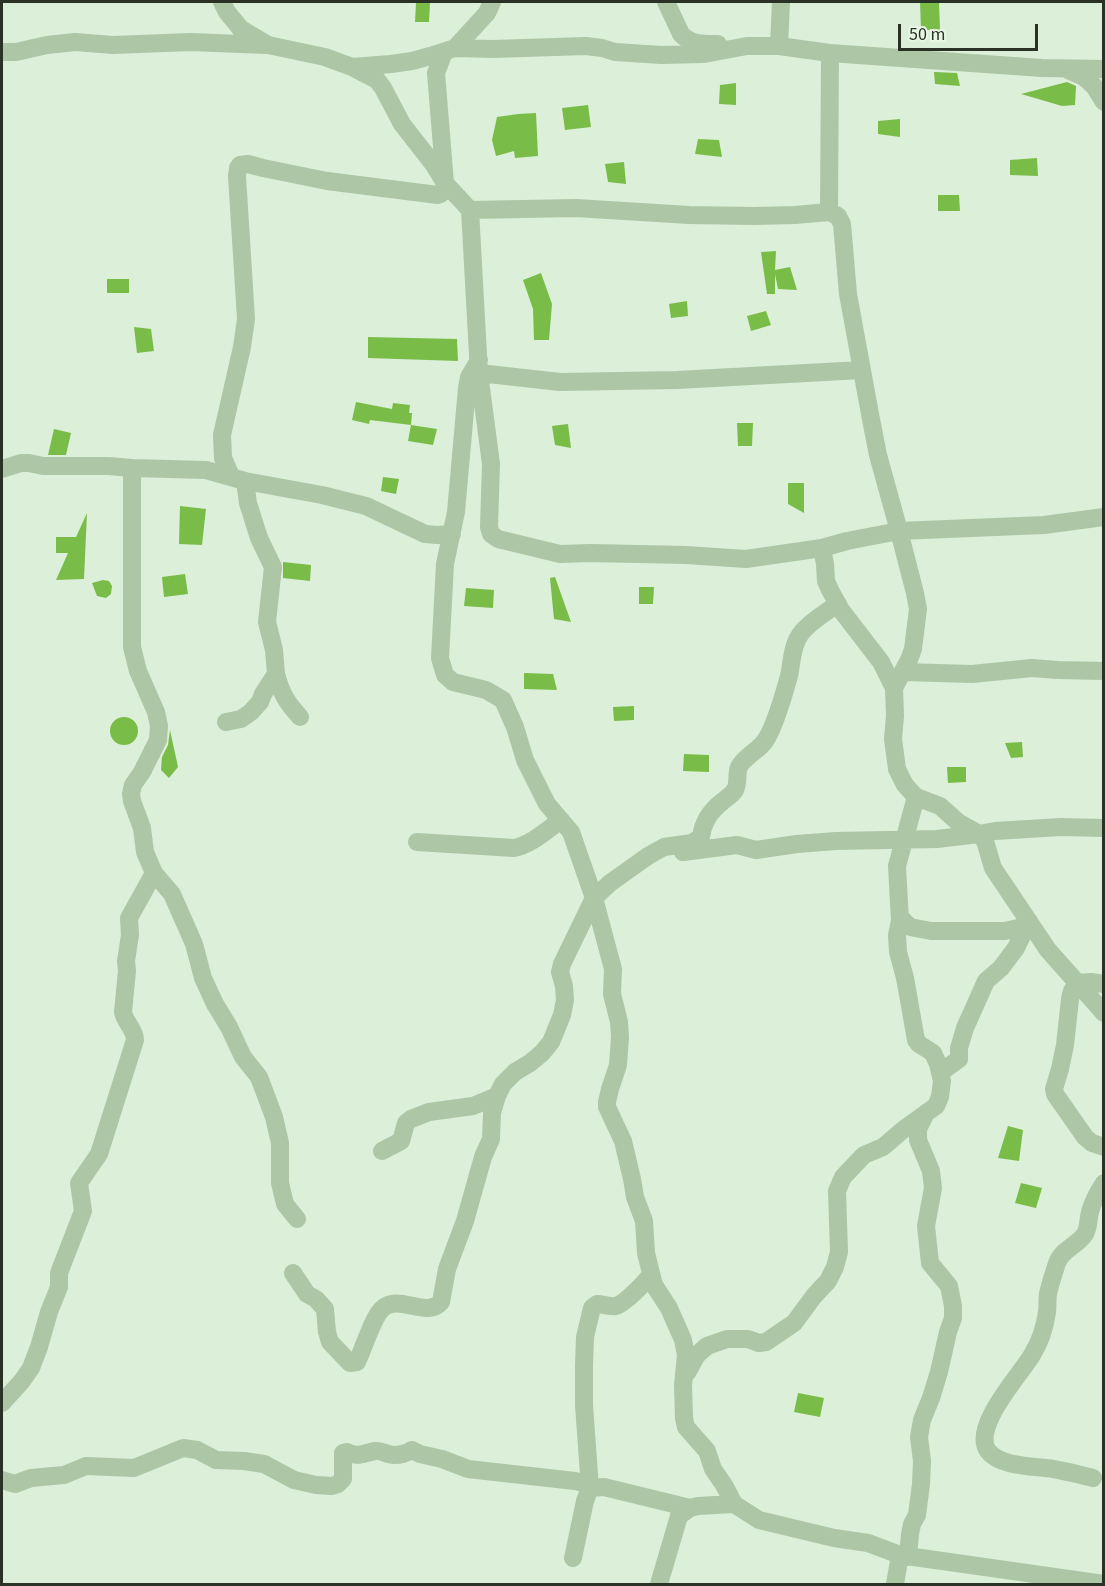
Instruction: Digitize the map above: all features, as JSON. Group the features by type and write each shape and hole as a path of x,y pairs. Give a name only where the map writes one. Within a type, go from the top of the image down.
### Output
{"street":[{"path":"222,2 241,29 268,45"},
{"path":"300,717 287,703 276,674 274,650 267,622 273,567 259,538 248,503 229,472 222,435 246,319 238,168 240,165 248,164 327,181 438,195 443,192 445,183 436,74 449,50 487,14 492,2"},
{"path":"666,2 681,34 688,40 703,44 779,46 830,53 1042,68 1104,69"},
{"path":"779,46 781,2"},
{"path":"2,52 16,52 46,45 75,42 113,45 191,42 268,45 325,57 352,67 376,80 383,87 402,124 445,183 470,210 479,367 491,464 489,526 491,534 498,539 560,554 590,553 747,559 822,549 847,541 899,531 1044,525 1104,518"},
{"path":"352,67 391,64 430,57 449,50 586,46 615,52 661,56 704,54 747,46"},
{"path":"829,212 830,53"},
{"path":"1065,68 1084,77 1094,86 1104,105"},
{"path":"470,210 576,207 689,215 754,216 829,212 838,216 842,224 848,294 878,454 918,609 913,649 894,688"},
{"path":"479,367 560,382 677,380 862,370"},
{"path":"479,367 469,377 467,388 456,512 445,564 440,658 445,675 453,682 486,690 503,700 515,727 525,760 547,804 571,832 594,898 613,969 612,994 620,1037 618,1065 607,1107 623,1140 635,1197 644,1221 646,1253 654,1285 669,1308 683,1340 686,1355 684,1378 686,1426 707,1452 713,1469 734,1504 759,1520 834,1538 868,1543 904,1556 1104,1584"},
{"path":"2,469 29,463 43,466 108,466 229,472 366,506 425,534 452,534"},
{"path":"132,468 132,647 138,671 156,712 160,733 130,794 142,828 145,852 154,873 172,894 194,944 203,978 215,1004 230,1027 243,1057 259,1077 274,1117 280,1143 280,1183 285,1204 297,1219"},
{"path":"822,549 826,581 841,610 881,662 894,688 893,739 897,769 905,785 916,797 940,806 959,823 979,834 985,841 993,868 1028,924 1104,1013"},
{"path":"293,1273 307,1294 316,1299 325,1309 330,1342 350,1363 357,1362 381,1310 393,1304 433,1308 441,1302 447,1269 465,1221 483,1157 491,1139 492,1113 497,1096 503,1084 515,1072 542,1053 551,1042 562,1015 565,1000 560,972 594,898 610,883 664,847 692,843 701,837 709,814 737,787 738,770 741,764 756,752 771,730 788,677 796,642 801,633 838,604"},
{"path":"903,672 972,674 1032,668 1104,670"},
{"path":"226,722 241,719 251,712 260,702 276,674"},
{"path":"684,1378 697,1355 707,1346 727,1339 766,1342 794,1323 828,1281 835,1267 839,1252 837,1191 843,1177 864,1155 883,1147 936,1106 940,1097 942,1082 933,1053 919,1044 914,1034 898,951 897,935 900,917 897,866 916,797"},
{"path":"417,842 522,847 561,820"},
{"path":"646,858 654,859 670,854 737,845 756,850 827,842 937,839 995,831 1061,827 1104,828"},
{"path":"2,1403 31,1368 39,1347 59,1287 59,1273 83,1211 79,1183 99,1154 135,1040 135,1034 124,1018 123,1012 130,935 129,922 154,873"},
{"path":"900,917 910,927 931,931 1005,931 1028,924"},
{"path":"940,1073 959,1059 959,1048 965,1028 986,981 1001,968 1016,948 1028,924"},
{"path":"1104,984 1078,983 1072,990 1065,1045 1054,1089 1057,1099 1085,1137 1092,1143 1104,1147"},
{"path":"382,1151 401,1141 406,1123 411,1119 429,1112 473,1106 497,1096"},
{"path":"895,1584 912,1524 917,1515 921,1484 922,1461 919,1437 922,1420 939,1372 953,1318 949,1286 930,1263 926,1235 933,1188 931,1171 918,1140 918,1129 926,1113"},
{"path":"1093,1478 1025,1466 1000,1459 989,1452 986,1436 992,1414 1033,1353 1043,1332 1048,1293 1059,1260 1068,1248 1086,1233 1092,1206 1104,1183"},
{"path":"573,1558 586,1494 590,1488 584,1405 584,1365 585,1337 592,1308 597,1304 619,1305 646,1282 651,1274"},
{"path":"2,1480 15,1484 31,1478 64,1475 86,1466 134,1468 183,1448 197,1450 216,1460 264,1464 294,1480 333,1486 343,1479 343,1453 347,1452 354,1456 377,1450 393,1455 412,1450 468,1469 575,1480 590,1488 604,1487 690,1508 734,1504"},
{"path":"659,1584 679,1516 690,1508"}],"building":[{"path":"920,2 939,2 940,30 921,30"},
{"path":"416,3 430,3 429,22 415,22"},
{"path":"934,72 957,73 960,86 935,84"},
{"path":"1067,82 1076,86 1075,105 1062,106 1021,94"},
{"path":"736,83 736,105 719,104 720,85"},
{"path":"588,105 591,127 565,130 562,108"},
{"path":"536,113 538,156 515,158 514,151 496,156 492,140 497,117"},
{"path":"900,119 900,137 878,134 878,121"},
{"path":"698,139 719,140 722,157 695,154"},
{"path":"1037,158 1038,176 1010,175 1010,160"},
{"path":"624,162 626,184 608,182 605,164"},
{"path":"938,195 959,195 960,211 938,211"},
{"path":"776,251 775,270 790,267 797,290 778,289 775,274 775,294 767,294 761,252"},
{"path":"541,273 552,304 549,340 534,340 533,309 523,280"},
{"path":"107,279 129,279 129,293 107,293"},
{"path":"687,301 688,316 671,318 669,304"},
{"path":"766,311 771,325 751,331 747,316"},
{"path":"134,327 151,329 154,351 137,353"},
{"path":"368,337 457,339 458,361 368,358"},
{"path":"356,402 392,409 393,403 410,405 411,425 370,420 369,424 352,420"},
{"path":"737,423 753,423 752,446 738,446"},
{"path":"568,424 571,448 555,445 552,426"},
{"path":"411,425 437,429 433,445 408,441"},
{"path":"54,429 71,433 66,455 48,455"},
{"path":"383,477 399,479 396,494 381,491"},
{"path":"788,483 804,483 804,513 788,504"},
{"path":"180,506 206,509 202,545 179,544"},
{"path":"87,513 84,579 56,580 68,553 56,553 56,537 76,537"},
{"path":"283,562 311,565 310,581 283,578"},
{"path":"185,574 188,594 164,597 162,577"},
{"path":"555,577 571,622 554,619 550,578"},
{"path":"109,581 112,586 111,594 106,598 97,596 92,583"},
{"path":"639,587 654,587 653,604 639,604"},
{"path":"466,588 494,590 493,608 464,606"},
{"path":"524,673 553,674 557,690 524,689"},
{"path":"634,706 634,720 614,721 613,707"},
{"path":"124,717 134,721 138,731 134,741 124,745 114,741 110,731 114,721"},
{"path":"170,730 178,767 169,778 161,770 162,757 168,745"},
{"path":"1022,742 1023,757 1011,758 1005,743"},
{"path":"684,754 709,755 709,772 683,771"},
{"path":"947,767 966,767 966,782 948,783"},
{"path":"1008,1126 1023,1130 1019,1161 998,1158"},
{"path":"1021,1183 1042,1188 1036,1208 1015,1203"},
{"path":"798,1393 824,1398 820,1417 794,1412"}]}
